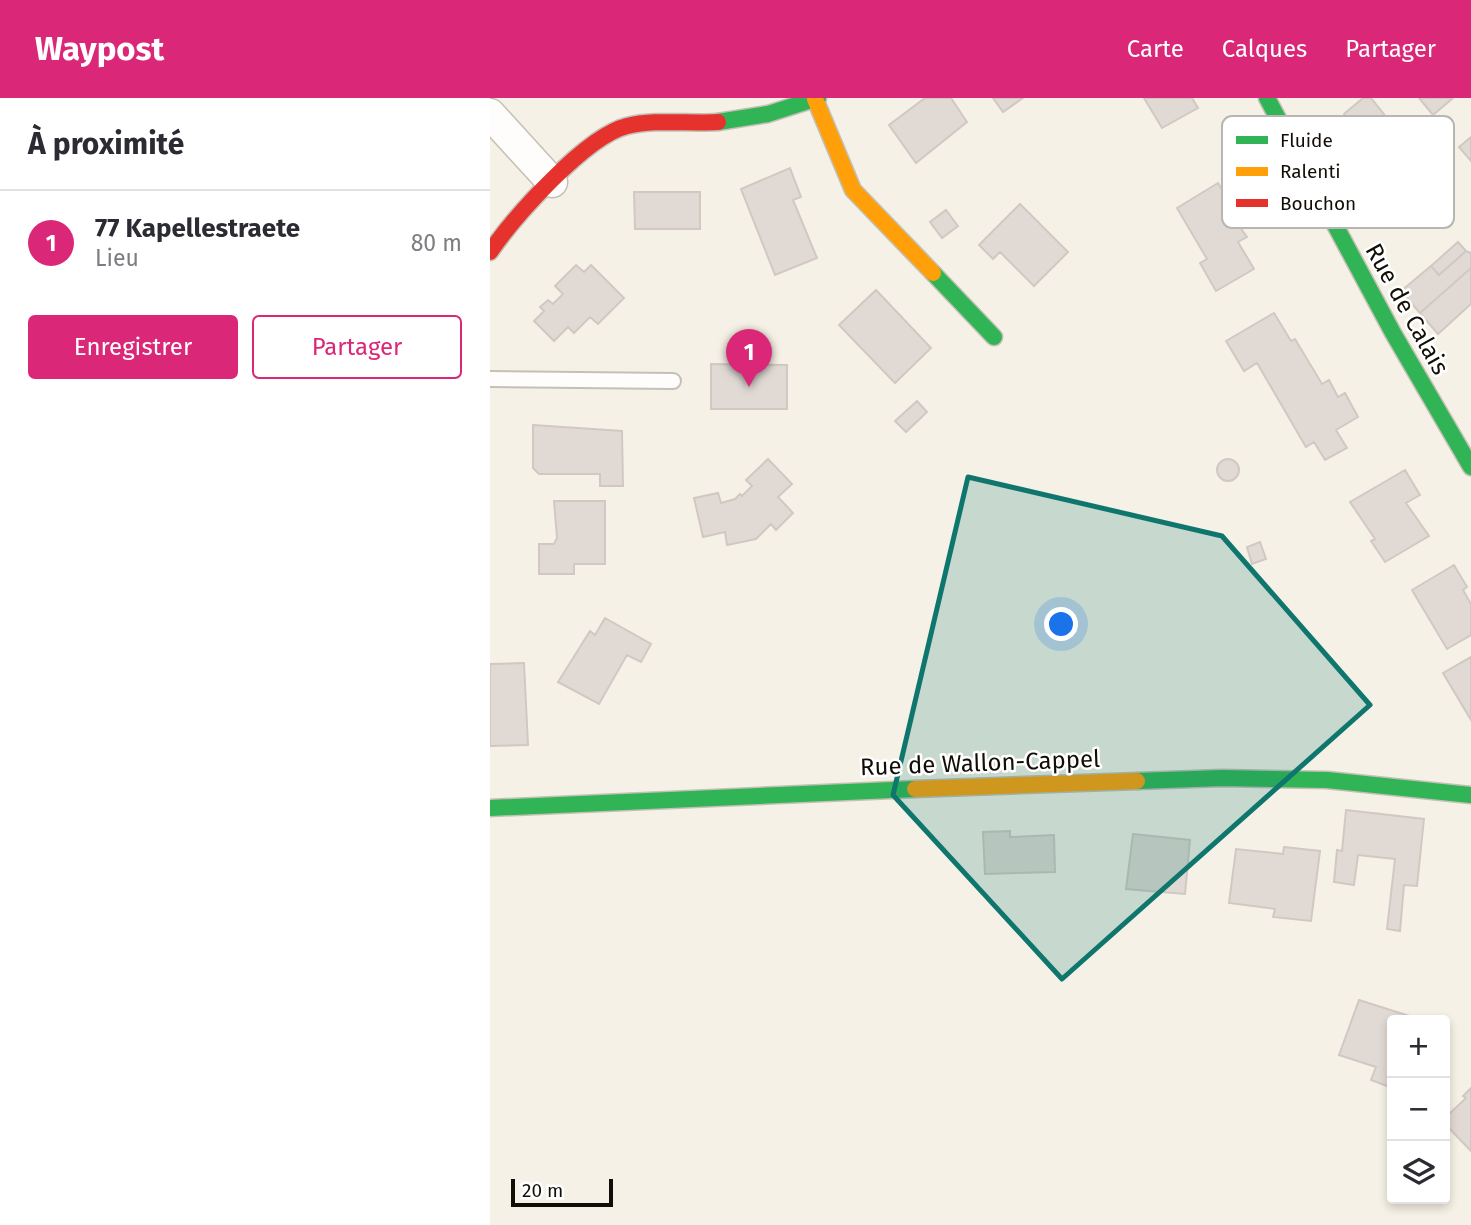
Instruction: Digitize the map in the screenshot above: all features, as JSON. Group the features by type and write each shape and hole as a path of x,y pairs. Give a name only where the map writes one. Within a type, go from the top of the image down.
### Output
{"street":[{"name":"Rue de Calais","path":"1267,98 1277,116"},
{"path":"490,252 498,238 552,182 603,137 622,127 742,121 773,114 816,99 840,164 853,190 994,337"},
{"path":"490,114 552,182"},
{"name":"Rue de Calais","path":"1336,228 1386,321 1471,467"},
{"name":"Rue de Wallon-Cappel","path":"490,808 728,795 1222,778 1338,781 1471,794"}],"lane":[{"path":"490,379 673,381"}],"highlighted area":[{"path":"968,477 1222,536 1370,705 1062,979 893,795"}],"building":[{"path":"925,98 951,98 967,122 916,163 889,125"},
{"path":"993,98 1023,98 1003,112"},
{"path":"1144,98 1192,98 1198,108 1162,128"},
{"path":"1363,98 1371,98 1385,116 1345,116 1344,114"},
{"path":"1419,98 1453,98 1433,115"},
{"path":"1471,137 1471,161 1459,147"},
{"path":"790,168 801,197 793,200 817,258 775,275 741,189"},
{"path":"1218,183 1222,190 1222,228 1241,228 1247,237 1238,242 1254,269 1216,291 1200,263 1207,259 1177,208"},
{"path":"634,192 700,192 700,229 635,229"},
{"path":"1020,204 1068,252 1034,286 1000,252 993,259 979,245"},
{"path":"946,210 958,226 942,238 930,222"},
{"path":"1458,242 1466,251 1439,275 1431,266"},
{"path":"1466,251 1471,253 1471,268 1420,313 1401,291 1431,266 1439,275"},
{"path":"576,265 584,272 591,265 624,298 598,324 590,317 574,333 568,327 554,341 534,321 544,311 540,307 548,300 553,304 563,294 555,286"},
{"path":"1471,268 1471,304 1438,334 1420,313"},
{"path":"876,290 931,348 895,383 839,325"},
{"path":"1274,313 1291,341 1295,339 1322,384 1329,380 1338,397 1345,393 1358,417 1336,430 1347,448 1325,460 1314,442 1306,447 1257,363 1244,371 1226,341"},
{"path":"711,364 787,365 787,409 711,409"},
{"path":"917,401 927,412 906,432 895,421"},
{"path":"533,425 622,431 623,486 600,486 600,474 539,474 533,468"},
{"path":"768,459 792,484 778,497 793,513 776,530 771,524 756,539 727,545 725,532 703,537 694,498 718,493 721,503 735,499 740,494 742,496 752,486 746,480"},
{"path":"1228,459 1236,462 1239,470 1236,478 1228,481 1220,478 1217,470 1220,462"},
{"path":"1405,470 1420,495 1406,503 1429,536 1385,562 1371,541 1375,539 1350,502"},
{"path":"554,501 605,501 605,564 574,564 574,574 539,574 539,544 554,544 557,538"},
{"path":"1260,542 1266,559 1252,564 1247,547"},
{"path":"1454,565 1467,587 1463,590 1471,604 1471,635 1447,649 1412,590"},
{"path":"605,618 651,644 641,662 627,655 599,704 558,682 590,631 595,635"},
{"path":"1471,657 1471,720 1443,673"},
{"path":"524,663 528,745 490,746 490,664"},
{"path":"1346,810 1424,819 1417,886 1404,885 1400,931 1387,929 1395,859 1358,855 1354,885 1334,882 1337,850 1342,851"},
{"path":"1010,831 1010,837 1054,835 1055,872 985,874 983,832"},
{"path":"1133,834 1190,840 1185,894 1126,889"},
{"path":"1284,847 1320,851 1311,921 1273,917 1275,909 1229,903 1236,849 1283,854"},
{"path":"1359,1000 1406,1015 1387,1015 1387,1086 1371,1080 1376,1067 1339,1055"},
{"path":"1471,1088 1471,1151 1450,1129 1450,1113 1466,1098 1463,1096"}],"traffic: fast":[{"path":"718,122 768,114 818,98"},
{"path":"1267,98 1277,116"},
{"path":"1337,228 1393,333 1471,467"},
{"path":"933,273 994,337"},
{"path":"1137,781 1222,778 1327,780 1471,795"},
{"path":"490,808 915,789"}],"traffic: slow":[{"path":"815,99 853,190 933,273"},
{"path":"915,789 1137,781"}],"traffic: jam":[{"path":"490,252 552,180 572,161 610,133 627,126 649,123 718,122"}],"place":[{"name":"77 Kapellestraete","path":"749,387"}]}
